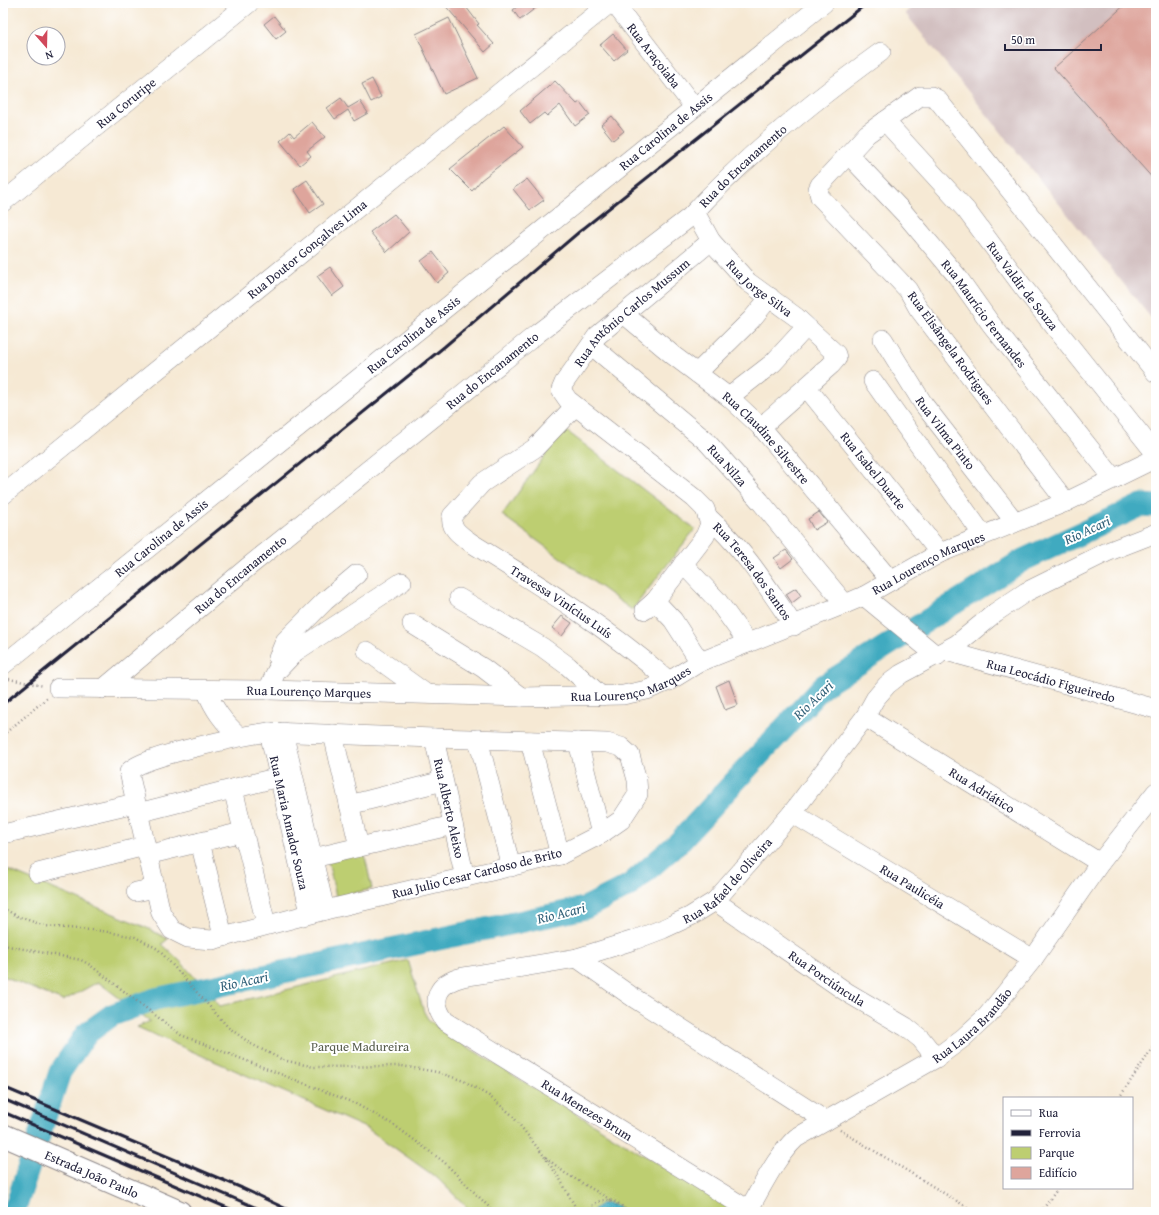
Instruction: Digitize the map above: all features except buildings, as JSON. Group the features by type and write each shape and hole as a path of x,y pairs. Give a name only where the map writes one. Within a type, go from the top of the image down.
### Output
{"main road":[{"name":"Estrada João Paulo","path":"6,1137 180,1212"}],"street":[{"name":"Rua Coruripe","path":"3,202 249,3"},
{"name":"Rua Doutor Gonçalves Lima","path":"3,494 610,3"},
{"name":"Rua Araçoiaba","path":"614,3 694,107"},
{"name":"Rua Carolina de Assis","path":"3,665 824,3"},
{"name":"Rua do Encanamento","path":"103,689 248,567 508,357 662,240 695,212 709,196 749,157 837,84 881,52"},
{"path":"848,154 867,134 920,96 931,96 937,99 1156,373"},
{"name":"Rua Valdir de Souza","path":"886,121 966,210 1023,287 1156,454"},
{"name":"Rua Elisângela Rodrigues","path":"848,154 818,189 820,197 908,290 918,308 1066,502"},
{"name":"Rua Maurício Fernandes","path":"848,154 906,214 957,276 991,324 1114,480"},
{"name":"Rua Jorge Silva","path":"695,212 711,241 748,282 770,297 836,354 837,358 807,388"},
{"name":"Rua Antônio Carlos Mussum","path":"561,390 564,383 597,336 711,241"},
{"path":"697,373 751,320 770,297"},
{"name":"Rua Claudine Silvestre","path":"624,314 729,397 760,426 890,580"},
{"path":"729,397 773,363 806,327"},
{"name":"Rua Vilma Pinto","path":"883,339 924,405 1015,522"},
{"name":"Rua Nilza","path":"591,345 655,397 710,446 760,501 845,604"},
{"path":"873,381 983,535"},
{"path":"760,426 807,388"},
{"name":"Rua Isabel Duarte","path":"807,388 940,553"},
{"name":"Rua Teresa dos Santos","path":"561,390 568,400 694,498 705,509 709,518 727,534 755,569 794,626"},
{"name":"Travessa Vinícius Luís","path":"576,406 535,448 482,483 452,516 452,525 457,532 468,541 606,630 639,655 669,681"},
{"name":"Rua Lourenço Marques","path":"58,688 425,693 521,697 623,696 646,690 669,681 700,662 794,626 864,596 940,553 1066,502 1114,480 1156,458"},
{"path":"700,662 673,620 650,606 709,529 709,518"},
{"name":"Rua Rafael de Oliveira","path":"437,996 441,988 453,979 577,958 663,929 691,916 715,901 792,813 865,717 875,699 887,685 901,674 1026,592 1107,552 1156,533"},
{"path":"683,564 717,600 748,643"},
{"path":"279,668 278,658 285,641 325,601 357,574"},
{"path":"268,690 276,672 295,652 402,582"},
{"path":"864,596 936,651"},
{"path":"459,598 542,647 568,666 601,696"},
{"path":"412,624 483,668 521,697"},
{"path":"366,651 425,693"},
{"name":"Rua Leocádio Figueiredo","path":"936,651 1156,709"},
{"path":"206,690 215,710 224,723 239,736"},
{"name":"Rua Adriático","path":"865,717 1100,863"},
{"name":"Rua Julio Cesar Cardoso de Brito","path":"276,732 608,743 621,747 630,755 635,768 638,794 622,820 601,834 560,855 317,911 212,940 197,940 188,938 172,930 161,913 129,775 131,768 148,761 239,736 276,732"},
{"name":"Rua Maria Amador Souza","path":"276,732 279,777 317,911"},
{"name":"Rua Maria Amador Souza","path":"276,732 313,858 317,911"},
{"path":"333,734 359,847"},
{"name":"Rua Alberto Aleixo","path":"434,738 465,878"},
{"path":"478,739 511,867"},
{"path":"530,741 560,855"},
{"path":"578,742 601,834"},
{"path":"3,834 233,789 279,777"},
{"path":"349,805 443,781"},
{"path":"233,789 244,840 266,924"},
{"name":"Rua Laura Brandão","path":"749,1211 767,1175 783,1150 796,1138 936,1058 963,1038 987,1016 1033,959 1100,863 1156,792"},
{"name":"Rua Paulicéia","path":"792,813 1033,959"},
{"path":"313,858 453,825"},
{"path":"38,873 146,851 200,842 238,833 244,840"},
{"path":"200,842 223,936"},
{"path":"136,892 155,888"},
{"name":"Rua Porciúncula","path":"715,901 848,993 906,1027 921,1039 936,1058"},
{"path":"577,958 634,998 826,1121"},
{"name":"Rua Menezes Brum","path":"437,996 438,1010 445,1021 749,1211"}],"path":[{"path":"3,678 58,688"},
{"path":"3,735 58,688"},
{"path":"3,908 17,916 45,926 102,931 135,937 158,948 228,1027 251,1044 283,1060 314,1067 402,1066 437,1072 464,1081 489,1096 511,1114 560,1179 578,1212"},
{"path":"3,945 81,960 181,1035 354,1103 394,1125 444,1162 494,1212"},
{"path":"1120,1097 1156,1043"},
{"path":"826,1121 975,1212"},
{"path":"544,1156 565,1173 611,1200 618,1202 627,1212"},
{"path":"1041,1212 1057,1189"},
{"path":"587,1212 597,1202 611,1200"}],"shaded area":[{"path":"917,3 1156,3 1156,324 905,13"}],"green space":[{"path":"564,429 695,529 632,610 502,515"},
{"path":"364,852 372,889 336,897 328,861"},
{"name":"Parque Madureira","path":"3,868 145,927 168,939 162,944 181,962 220,1006 408,960 424,1012 428,1019 445,1033 728,1207 733,1212 472,1212 437,1178 368,1129 137,1027 150,1021 98,982 63,1001 3,976"}],"water":[{"path":"606,1203 618,1206 623,1212 592,1212 600,1204"}],"waterway":[{"name":"Rio Acari","path":"14,1212 60,1072 86,1034 112,1015 155,999 585,908 630,885 678,843 823,686 1023,560 1142,505 1156,506"}],"railway":[{"path":"3,704 444,347 579,232 867,3"},
{"path":"3,1087 242,1188 293,1212"},
{"path":"3,1099 266,1212"},
{"path":"3,1112 237,1212"}]}
